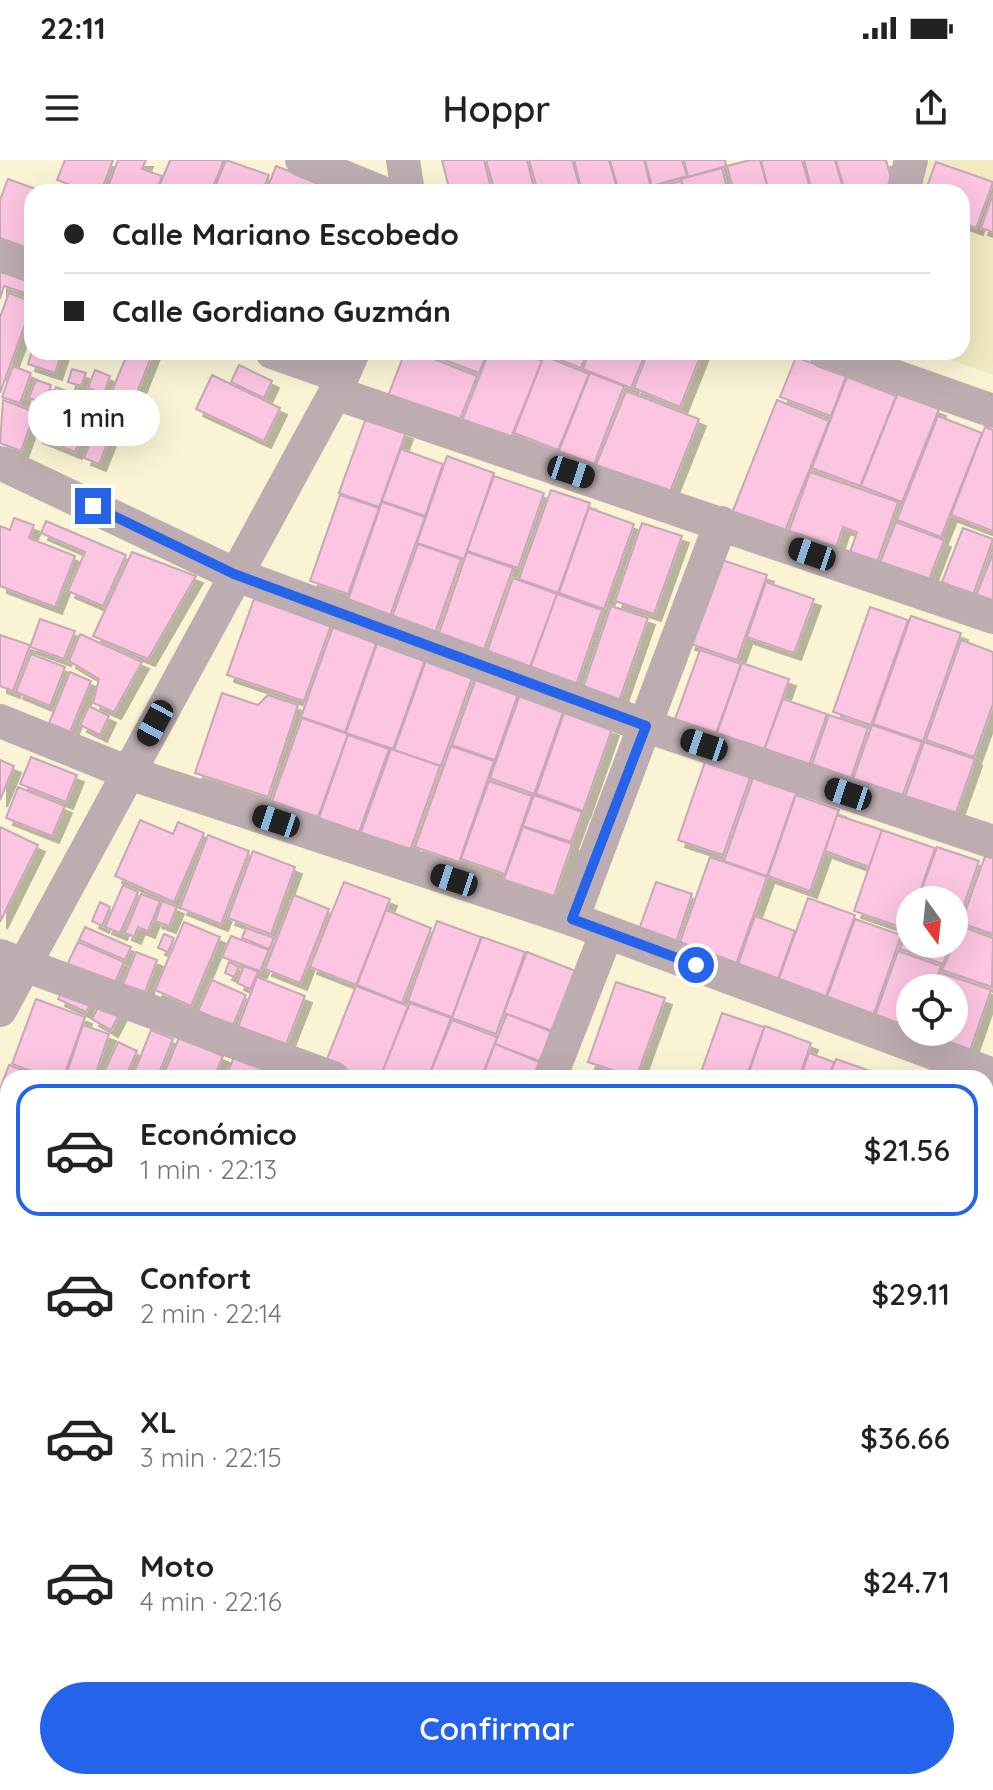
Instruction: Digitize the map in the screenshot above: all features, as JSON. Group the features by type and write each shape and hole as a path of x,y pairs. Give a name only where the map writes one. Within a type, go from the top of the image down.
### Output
{"street":[{"path":"302,160 360,184"},
{"path":"403,160 407,184"},
{"path":"905,184 911,160"},
{"path":"0,255 24,263"},
{"path":"298,360 343,374 721,523 993,617"},
{"path":"848,360 993,411"},
{"path":"0,1010 12,960 129,773 343,374"},
{"path":"0,463 234,574 646,726 993,842"},
{"path":"572,919 721,523"},
{"path":"0,721 129,773 572,919 980,1070"},
{"path":"553,1070 607,932"},
{"path":"12,960 311,1070"}],"shaded area":[{"path":"926,160 993,160 993,375 951,360 970,360 970,184 916,184"}],"building":[{"path":"65,160 113,160 104,184 68,184 57,180"},
{"path":"118,160 146,160 142,169 162,176 159,184 109,184"},
{"path":"170,160 224,160 214,184 160,184"},
{"path":"226,160 269,175 265,184 216,184"},
{"path":"442,160 484,160 490,184 448,184"},
{"path":"486,160 527,160 533,184 493,184"},
{"path":"529,160 572,160 579,184 536,184"},
{"path":"574,160 609,160 616,184 580,184"},
{"path":"610,160 644,160 650,184 617,184"},
{"path":"645,160 682,160 687,176 651,184"},
{"path":"684,160 725,160 726,166 688,177"},
{"path":"760,160 767,184 732,184 727,166"},
{"path":"761,160 802,160 809,184 767,184"},
{"path":"804,160 835,160 842,184 810,184"},
{"path":"836,160 886,160 893,184 843,184"},
{"path":"936,162 993,182 976,228 970,226 970,184 928,184"},
{"path":"276,166 322,184 269,184"},
{"path":"722,168 726,184 682,184 681,179"},
{"path":"8,179 24,185 24,248 0,238 0,200"},
{"path":"993,194 993,232 981,228"},
{"path":"0,268 24,276 24,292 4,286 0,299"},
{"path":"9,293 24,299 24,327 0,393 0,317"},
{"path":"29,360 59,360 55,373 28,364"},
{"path":"125,360 150,360 131,407 109,398"},
{"path":"402,360 436,360 477,376 458,424 388,396"},
{"path":"445,360 484,360 479,373"},
{"path":"486,360 542,361 510,440 462,421"},
{"path":"542,360 554,360 589,374 558,450 514,433"},
{"path":"560,360 584,360 581,368"},
{"path":"586,360 643,360 631,388 583,369"},
{"path":"645,360 699,360 680,407 634,388"},
{"path":"795,360 804,360 846,376 831,416 780,397"},
{"path":"239,365 272,381 264,398 231,382"},
{"path":"13,366 31,373 20,403 2,397"},
{"path":"72,369 86,373 81,386 68,382"},
{"path":"95,370 110,376 104,394 88,388"},
{"path":"590,373 624,386 594,464 559,451"},
{"path":"212,375 280,408 264,441 196,409"},
{"path":"847,377 896,396 860,486 812,468"},
{"path":"36,380 51,385 45,404 29,398"},
{"path":"56,387 96,403 75,452 36,436"},
{"path":"626,391 699,419 669,494 596,465"},
{"path":"898,393 939,409 902,502 861,486"},
{"path":"3,400 35,412 21,451 0,443"},
{"path":"777,400 829,421 784,533 732,513"},
{"path":"104,407 120,412 99,464 84,458"},
{"path":"938,416 982,433 941,537 897,520"},
{"path":"366,418 406,432 379,507 339,493"},
{"path":"985,427 993,430 993,531 951,515"},
{"path":"401,449 443,464 425,516 382,501"},
{"path":"447,456 494,473 464,559 417,543"},
{"path":"810,472 898,502 873,574 846,564 857,532 843,527 835,550 788,534"},
{"path":"494,476 544,493 518,568 467,551"},
{"path":"551,490 590,503 558,593 519,579"},
{"path":"340,495 379,508 348,594 310,581"},
{"path":"382,502 425,517 388,621 346,606"},
{"path":"589,508 634,524 604,609 559,593"},
{"path":"14,518 34,525 29,538 75,556 55,607 0,586 0,526 10,530"},
{"path":"46,521 126,555 103,606 68,591 85,552 41,533"},
{"path":"896,522 944,540 926,587 878,568"},
{"path":"642,523 682,536 654,614 615,601"},
{"path":"963,528 993,539 973,595 942,582"},
{"path":"418,544 461,559 433,638 390,623"},
{"path":"132,552 196,576 148,659 93,636"},
{"path":"467,552 513,568 483,652 438,636"},
{"path":"993,553 993,602 976,596"},
{"path":"719,559 767,575 737,660 688,643"},
{"path":"513,578 557,594 530,667 487,652"},
{"path":"766,582 814,599 794,653 747,637"},
{"path":"557,594 602,610 576,685 530,669"},
{"path":"254,599 331,625 304,701 227,675"},
{"path":"611,606 648,618 619,701 583,688"},
{"path":"870,607 908,620 871,725 833,712"},
{"path":"911,616 961,633 923,741 873,724"},
{"path":"40,619 75,631 64,659 30,647"},
{"path":"333,627 376,643 345,732 301,717"},
{"path":"80,634 142,662 114,712 93,703 99,679 69,661"},
{"path":"0,635 30,645 13,691 0,686"},
{"path":"961,640 993,652 993,704 974,757 926,740"},
{"path":"378,641 426,657 393,749 346,733"},
{"path":"700,650 741,664 715,736 674,722"},
{"path":"31,654 65,667 50,706 16,692"},
{"path":"427,658 473,675 441,766 394,750"},
{"path":"742,663 789,679 763,753 716,736"},
{"path":"70,672 91,681 70,732 49,723"},
{"path":"477,676 519,691 495,760 452,745"},
{"path":"521,692 565,707 534,794 490,778"},
{"path":"222,693 258,705 268,695 298,705 268,797 195,773"},
{"path":"783,699 827,714 808,768 763,753"},
{"path":"89,706 109,716 100,735 80,725"},
{"path":"564,713 612,729 583,811 536,794"},
{"path":"829,715 868,728 851,778 812,764"},
{"path":"302,718 348,734 318,817 272,801"},
{"path":"872,725 922,742 900,802 851,785"},
{"path":"348,735 389,749 359,832 319,818"},
{"path":"924,742 975,759 954,818 904,800"},
{"path":"451,746 494,761 459,862 415,847"},
{"path":"391,749 440,766 409,853 360,835"},
{"path":"707,756 752,772 723,855 678,840"},
{"path":"31,757 77,775 66,802 20,784"},
{"path":"0,760 14,766 0,800"},
{"path":"754,775 797,790 767,876 724,861"},
{"path":"489,781 532,796 505,874 461,859"},
{"path":"18,787 65,806 52,836 6,818"},
{"path":"534,795 582,812 571,842 523,826"},
{"path":"796,795 839,810 810,891 768,876"},
{"path":"837,815 882,830 869,867 825,851"},
{"path":"140,820 173,834 178,822 204,833 174,902 115,876"},
{"path":"0,827 38,845 0,922"},
{"path":"523,827 572,844 551,904 501,887"},
{"path":"882,830 935,848 922,886 896,886 896,926 854,911"},
{"path":"208,835 249,851 221,924 180,908"},
{"path":"937,847 979,861 968,893 968,886 923,886"},
{"path":"253,851 295,867 271,934 228,918"},
{"path":"987,851 993,853 993,934 968,925 968,904"},
{"path":"710,857 767,877 736,964 679,945"},
{"path":"344,882 390,899 356,985 310,967"},
{"path":"656,882 692,894 674,948 637,935"},
{"path":"123,885 138,892 120,933 105,927"},
{"path":"141,894 160,901 148,931 138,927 134,937 125,933"},
{"path":"294,895 329,909 300,983 265,969"},
{"path":"808,898 855,915 822,1007 775,990"},
{"path":"162,901 177,907 169,926 155,921"},
{"path":"100,902 110,907 102,926 92,921"},
{"path":"386,910 431,928 402,1003 357,985"},
{"path":"755,916 795,931 776,984 736,970"},
{"path":"855,919 896,933 896,950 871,1022 824,1006"},
{"path":"437,921 481,937 452,1017 408,1001"},
{"path":"184,922 220,937 191,1006 155,990"},
{"path":"85,927 131,947 125,960 79,940"},
{"path":"246,928 274,938 269,949 242,938"},
{"path":"968,929 993,938 992,987 968,979 968,974 942,970 948,958 968,958"},
{"path":"164,934 174,938 168,952 158,948"},
{"path":"231,936 269,950 260,971 222,957"},
{"path":"482,937 525,952 496,1034 452,1018"},
{"path":"78,942 124,962 112,989 65,969"},
{"path":"136,952 157,960 143,997 121,989"},
{"path":"527,952 576,971 553,1031 504,1013"},
{"path":"896,957 918,958 941,966 938,974 896,974 896,1028 873,1022"},
{"path":"926,958 945,958 943,964"},
{"path":"229,962 239,967 234,977 225,973"},
{"path":"244,966 258,972 250,989 237,983"},
{"path":"257,977 305,996 283,1052 235,1035"},
{"path":"212,980 246,995 229,1034 209,1015 198,1011"},
{"path":"616,982 665,998 639,1070 612,1070 588,1062"},
{"path":"968,982 991,990 968,1056 947,1046 968,1046"},
{"path":"65,986 93,999 86,1012 58,999"},
{"path":"356,986 408,1006 383,1070 340,1070 325,1064"},
{"path":"36,999 85,1017 66,1070 29,1070 12,1064"},
{"path":"101,1002 120,1013 111,1030 92,1019"},
{"path":"410,1003 451,1018 431,1070 383,1070"},
{"path":"722,1013 764,1027 749,1070 702,1070"},
{"path":"507,1014 562,1036 550,1065 495,1044"},
{"path":"452,1020 497,1037 484,1070 431,1070"},
{"path":"83,1025 109,1034 97,1070 68,1070"},
{"path":"765,1026 811,1043 802,1070 750,1070"},
{"path":"151,1030 173,1039 160,1070 135,1070"},
{"path":"179,1038 223,1056 217,1070 165,1070"},
{"path":"118,1042 137,1051 129,1070 105,1070"},
{"path":"495,1044 544,1064 542,1070 485,1070"},
{"path":"809,1053 834,1062 831,1070 803,1070"},
{"path":"235,1055 272,1070 228,1070"},
{"path":"836,1059 867,1070 832,1070"}],"route":[{"path":"93,506 234,574 646,726 572,919 696,965"}]}
